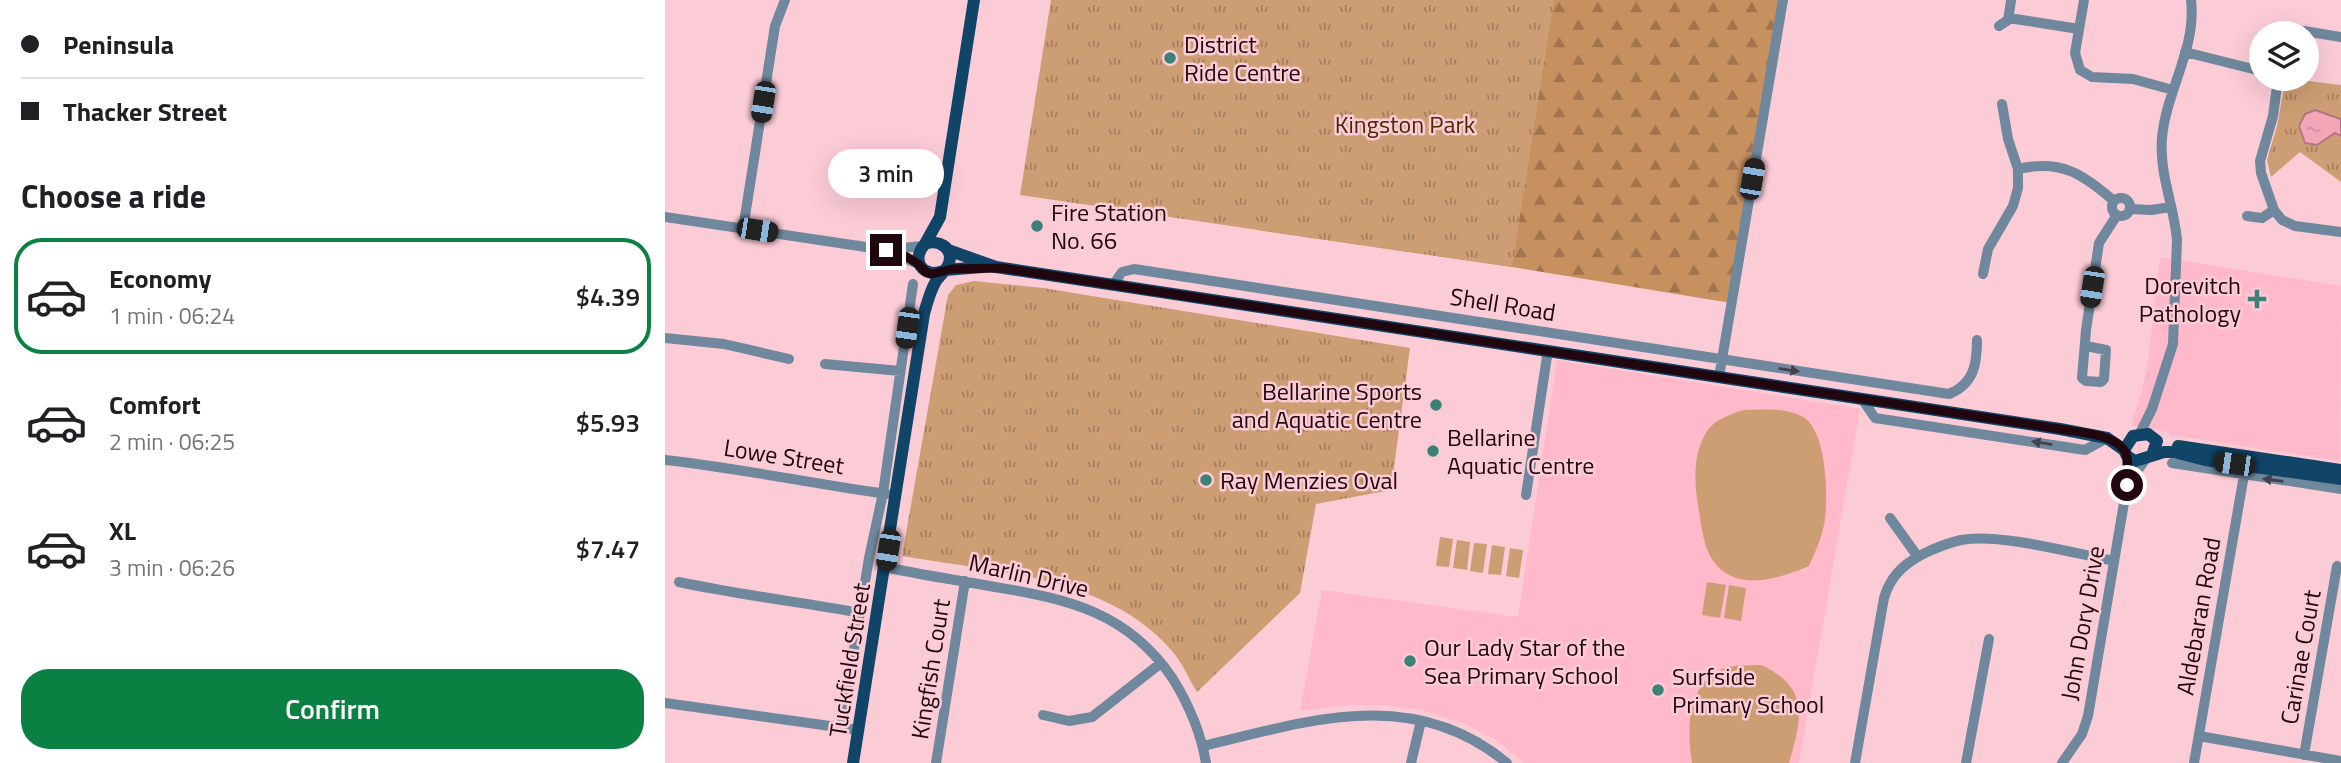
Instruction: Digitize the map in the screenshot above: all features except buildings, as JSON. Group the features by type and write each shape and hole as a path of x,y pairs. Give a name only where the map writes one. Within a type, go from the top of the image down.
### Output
{"main road":[{"path":"940,217 918,254 920,266 932,274 944,270 950,261 940,217 974,0"},
{"path":"923,245 935,241 947,248"},
{"name":"Shell Road","path":"947,248 996,267"},
{"name":"Tuckfield Street","path":"920,266 924,314"},
{"name":"Shell Road","path":"944,270 996,267 1868,399 2107,438 2125,453"},
{"name":"Tuckfield Street","path":"853,763 924,314 933,286 944,270"},
{"name":"Shell Road","path":"2060,429 2101,430 2156,439"},
{"path":"2136,435 2125,453 2135,461 2174,452 2205,460 2335,474"},
{"path":"2148,457 2156,439 2172,445 2335,474"}],"street":[{"path":"743,229 775,26 785,0"},
{"path":"1719,377 1783,0"},
{"path":"2084,0 2075,59 2080,71 2098,78 2133,79 2173,90"},
{"path":"2136,435 2152,409 2172,344 2177,240 2163,177 2162,135 2191,30 2191,0"},
{"path":"1999,26 2009,18 2011,1"},
{"path":"2009,18 2079,29"},
{"path":"2319,33 2341,37"},
{"path":"2185,52 2249,68"},
{"path":"2276,91 2273,116 2260,161 2261,173 2274,210 2283,220 2295,226 2341,232"},
{"path":"1983,274 1989,249 2016,197 2018,169 2008,139 2002,104"},
{"path":"2018,169 2061,167 2091,182 2114,201"},
{"path":"2114,201 2124,198 2129,202 2130,209 2126,214 2117,215"},
{"path":"2114,201 2113,209 2117,215"},
{"path":"2130,209 2151,211 2171,207"},
{"path":"2247,216 2262,218 2274,210"},
{"path":"2086,346 2099,243 2117,215"},
{"path":"665,217 886,250 923,245"},
{"path":"886,250 920,266"},
{"name":"Shell Road","path":"1114,285 1122,272 1134,269 1949,394 1959,390 1973,374 1977,359 1977,340"},
{"name":"Tuckfield Street","path":"841,728 869,558 883,493 913,284"},
{"path":"665,338 724,344 789,359"},
{"path":"1526,495 1548,350"},
{"path":"825,363 900,371"},
{"path":"1877,384 1868,399 1875,418 2085,450 2107,438"},
{"path":"2152,409 2156,439"},
{"name":"John Dory Drive","path":"2062,763 2082,734 2088,716 2127,485 2125,453"},
{"name":"John Dory Drive","path":"2127,485 2148,457"},
{"name":"Lowe Street","path":"665,460 721,466 773,477 896,495"},
{"path":"2172,463 2341,489"},
{"name":"Aldebaran Road","path":"2194,763 2244,475"},
{"path":"1890,518 1918,557"},
{"path":"1855,763 1884,598 1894,575 1918,557 1960,540 1989,539 2114,561"},
{"name":"Carinae Court","path":"2304,755 2337,566"},
{"name":"Marlin Drive","path":"885,567 1046,596 1081,606 1123,627 1139,639 1161,663 1188,707 1203,746 1206,763"},
{"name":"Kingfish Court","path":"936,763 965,581"},
{"path":"679,582 747,596 861,613"},
{"path":"1966,763 1989,639"},
{"path":"1043,715 1069,721 1092,717 1161,663"},
{"path":"665,703 859,730"},
{"path":"1203,746 1338,716 1380,715 1440,726 1465,737 1507,763"},
{"path":"1411,763 1421,721"},
{"path":"2199,736 2341,761"}],"shaded area":[{"path":"2160,257 2341,286 2340,461 2171,435 2131,425 2148,361"},
{"path":"1557,360 1860,409 1799,763 1524,763 1496,740 1465,724 1422,710 1380,705 1339,705 1300,711 1322,590 1518,617"}],"green space":[{"name":"Kingston Park","path":"1051,0 1554,0 1512,267 1020,195"},
{"path":"1283,0 1783,0 1731,303 1512,267 1257,230"},
{"path":"2319,82 2341,85 2341,182 2300,152 2271,177 2267,160 2283,91 2319,91"},
{"path":"974,281 1043,288 1410,348 1391,490 1316,504 1300,593 1197,692 1172,651 1146,626 1116,607 1083,592 1047,581 902,556 948,295 956,285"},
{"path":"1744,410 1782,410 1797,414 1811,424 1822,451 1826,484 1824,525 1809,566 1786,575 1760,580 1735,577 1724,572 1714,562 1703,535 1696,486 1699,448 1707,431 1718,421"},
{"path":"1440,537 1453,539 1449,567 1436,566"},
{"path":"1457,540 1470,542 1467,570 1453,568"},
{"path":"1474,543 1487,544 1483,573 1470,571"},
{"path":"1492,545 1505,547 1501,575 1488,574"},
{"path":"1510,548 1523,550 1519,578 1506,576"},
{"path":"1707,582 1726,585 1720,618 1702,615"},
{"path":"1729,585 1746,588 1741,621 1724,618"},
{"path":"1761,665 1788,683 1795,694 1799,718 1789,763 1692,763 1690,723 1695,698 1701,686 1726,667"}],"water":[{"path":"2315,110 2341,119 2341,136 2335,133 2317,145 2305,143 2299,126 2305,114"}],"place":[{"name":"District Ride Centre","path":"1170,58"},
{"name":"Fire Station No. 66","path":"1037,226"},
{"name":"Dorevitch Pathology","path":"2257,299"},
{"name":"Bellarine Sports and Aquatic Centre","path":"1436,405"},
{"name":"Bellarine Aquatic Centre","path":"1433,451"},
{"name":"Ray Menzies Oval","path":"1206,480"},
{"name":"Our Lady Star of the Sea Primary School","path":"1410,661"},
{"name":"Surfside Primary School","path":"1658,690"}],"route":[{"path":"886,250 907,257 932,274 952,269 996,267 2060,429 2113,440 2127,456 2127,485"}]}
